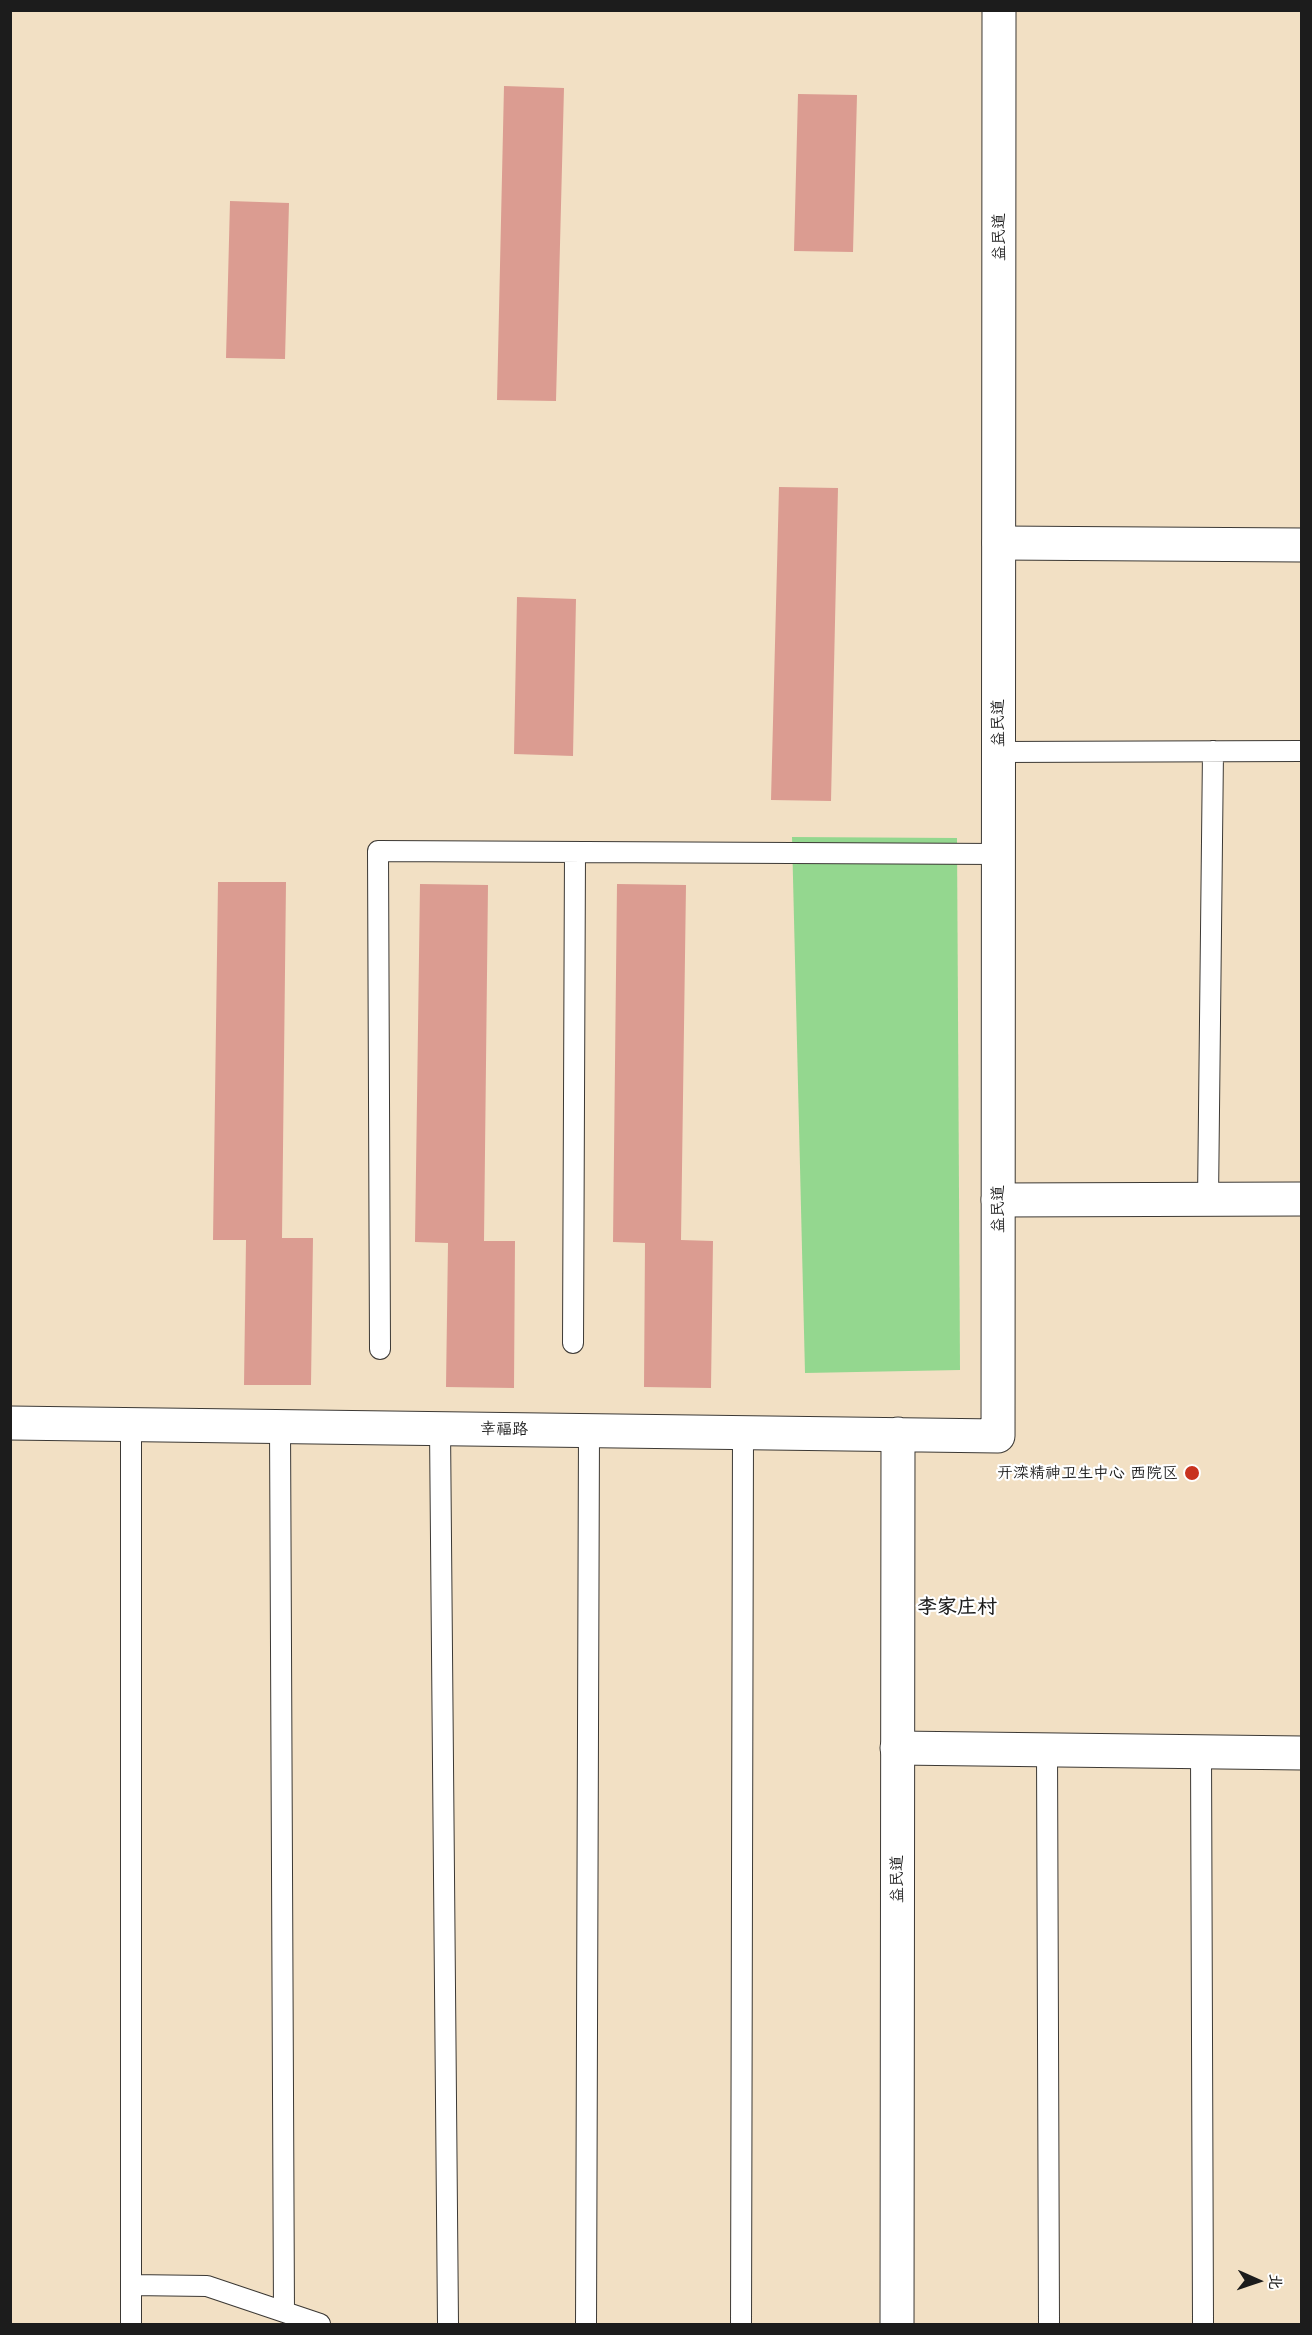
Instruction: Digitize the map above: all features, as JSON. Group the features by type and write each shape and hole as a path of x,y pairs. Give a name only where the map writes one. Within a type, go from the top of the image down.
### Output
{"street":[{"name":"益民道","path":"998,1436 999,10"},
{"path":"999,543 1302,546"},
{"path":"998,1200 1302,1199"},
{"name":"幸福路","path":"10,1423 998,1436"},
{"name":"益民道","path":"897,1434 897,2325"},
{"path":"897,1748 1302,1753"}],"lane":[{"path":"1208,1200 1213,751"},
{"path":"998,752 1302,751"},
{"path":"380,1349 378,851 998,854"},
{"path":"573,1343 575,852"},
{"path":"131,1424 131,2325"},
{"path":"280,1426 284,2312"},
{"path":"440,1428 448,2325"},
{"path":"586,2325 590,1430"},
{"path":"741,2325 743,1432"},
{"path":"1047,1750 1049,2325"},
{"path":"1201,1752 1203,2325"},
{"path":"131,2285 207,2286 320,2325"}],"green space":[{"path":"792,837 957,838 960,1370 805,1373"}],"building":[{"path":"504,86 564,88 556,401 497,400"},
{"path":"798,94 857,95 853,252 794,251"},
{"path":"230,201 289,203 285,359 226,358"},
{"path":"779,487 838,488 831,801 771,800"},
{"path":"517,597 576,599 573,756 514,754"},
{"path":"218,882 286,882 282,1238 313,1238 311,1385 244,1385 246,1240 213,1240"},
{"path":"420,884 488,885 484,1241 515,1241 514,1388 446,1387 448,1243 415,1242"},
{"path":"617,884 686,885 681,1240 713,1241 711,1388 644,1387 645,1243 613,1242"}],"place":[{"name":"开滦精神卫生中心 西院区","path":"1192,1473"}],"district":[{"name":"李家庄村","path":"957,1607"}]}
